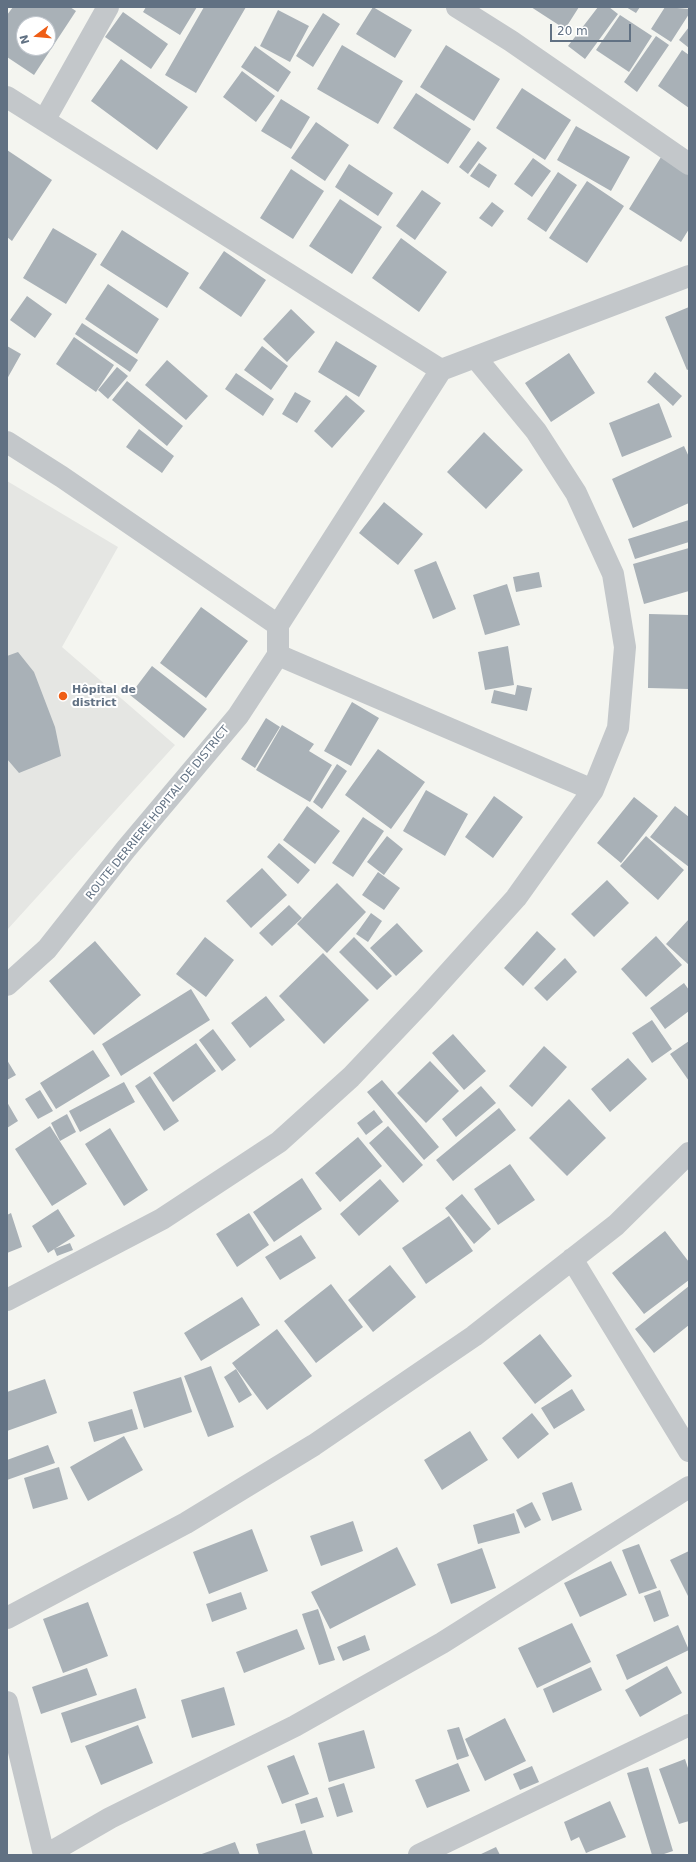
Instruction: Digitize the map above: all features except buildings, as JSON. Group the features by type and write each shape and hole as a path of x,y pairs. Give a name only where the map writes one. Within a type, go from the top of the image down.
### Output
{"street":[{"path":"45,119 108,7"},
{"path":"458,7 511,41 689,164"},
{"path":"7,97 45,119 441,370"},
{"path":"593,790 278,655 278,625 441,370 689,276"},
{"path":"7,1300 162,1219 279,1142 351,1077 424,1000 516,898 593,790 618,728 625,647 613,574 576,493 536,431 475,357"},
{"path":"7,442 62,477 278,625"},
{"name":"ROUTE DERRIERE HOPITAL DE DISTRICT","path":"7,985 47,949 126,849 238,716 278,655"},
{"path":"7,1618 186,1523 314,1445 474,1336 616,1224 689,1153"},
{"path":"572,1259 689,1451"},
{"path":"7,1702 45,1855 110,1818 295,1726 442,1643 689,1487"},
{"path":"419,1855 689,1725"}],"shaded area":[{"name":"Hôpital de district","path":"7,481 118,547 62,647 175,745 7,930"}],"place":[{"name":"Hôpital de district","path":"63,696"}]}
